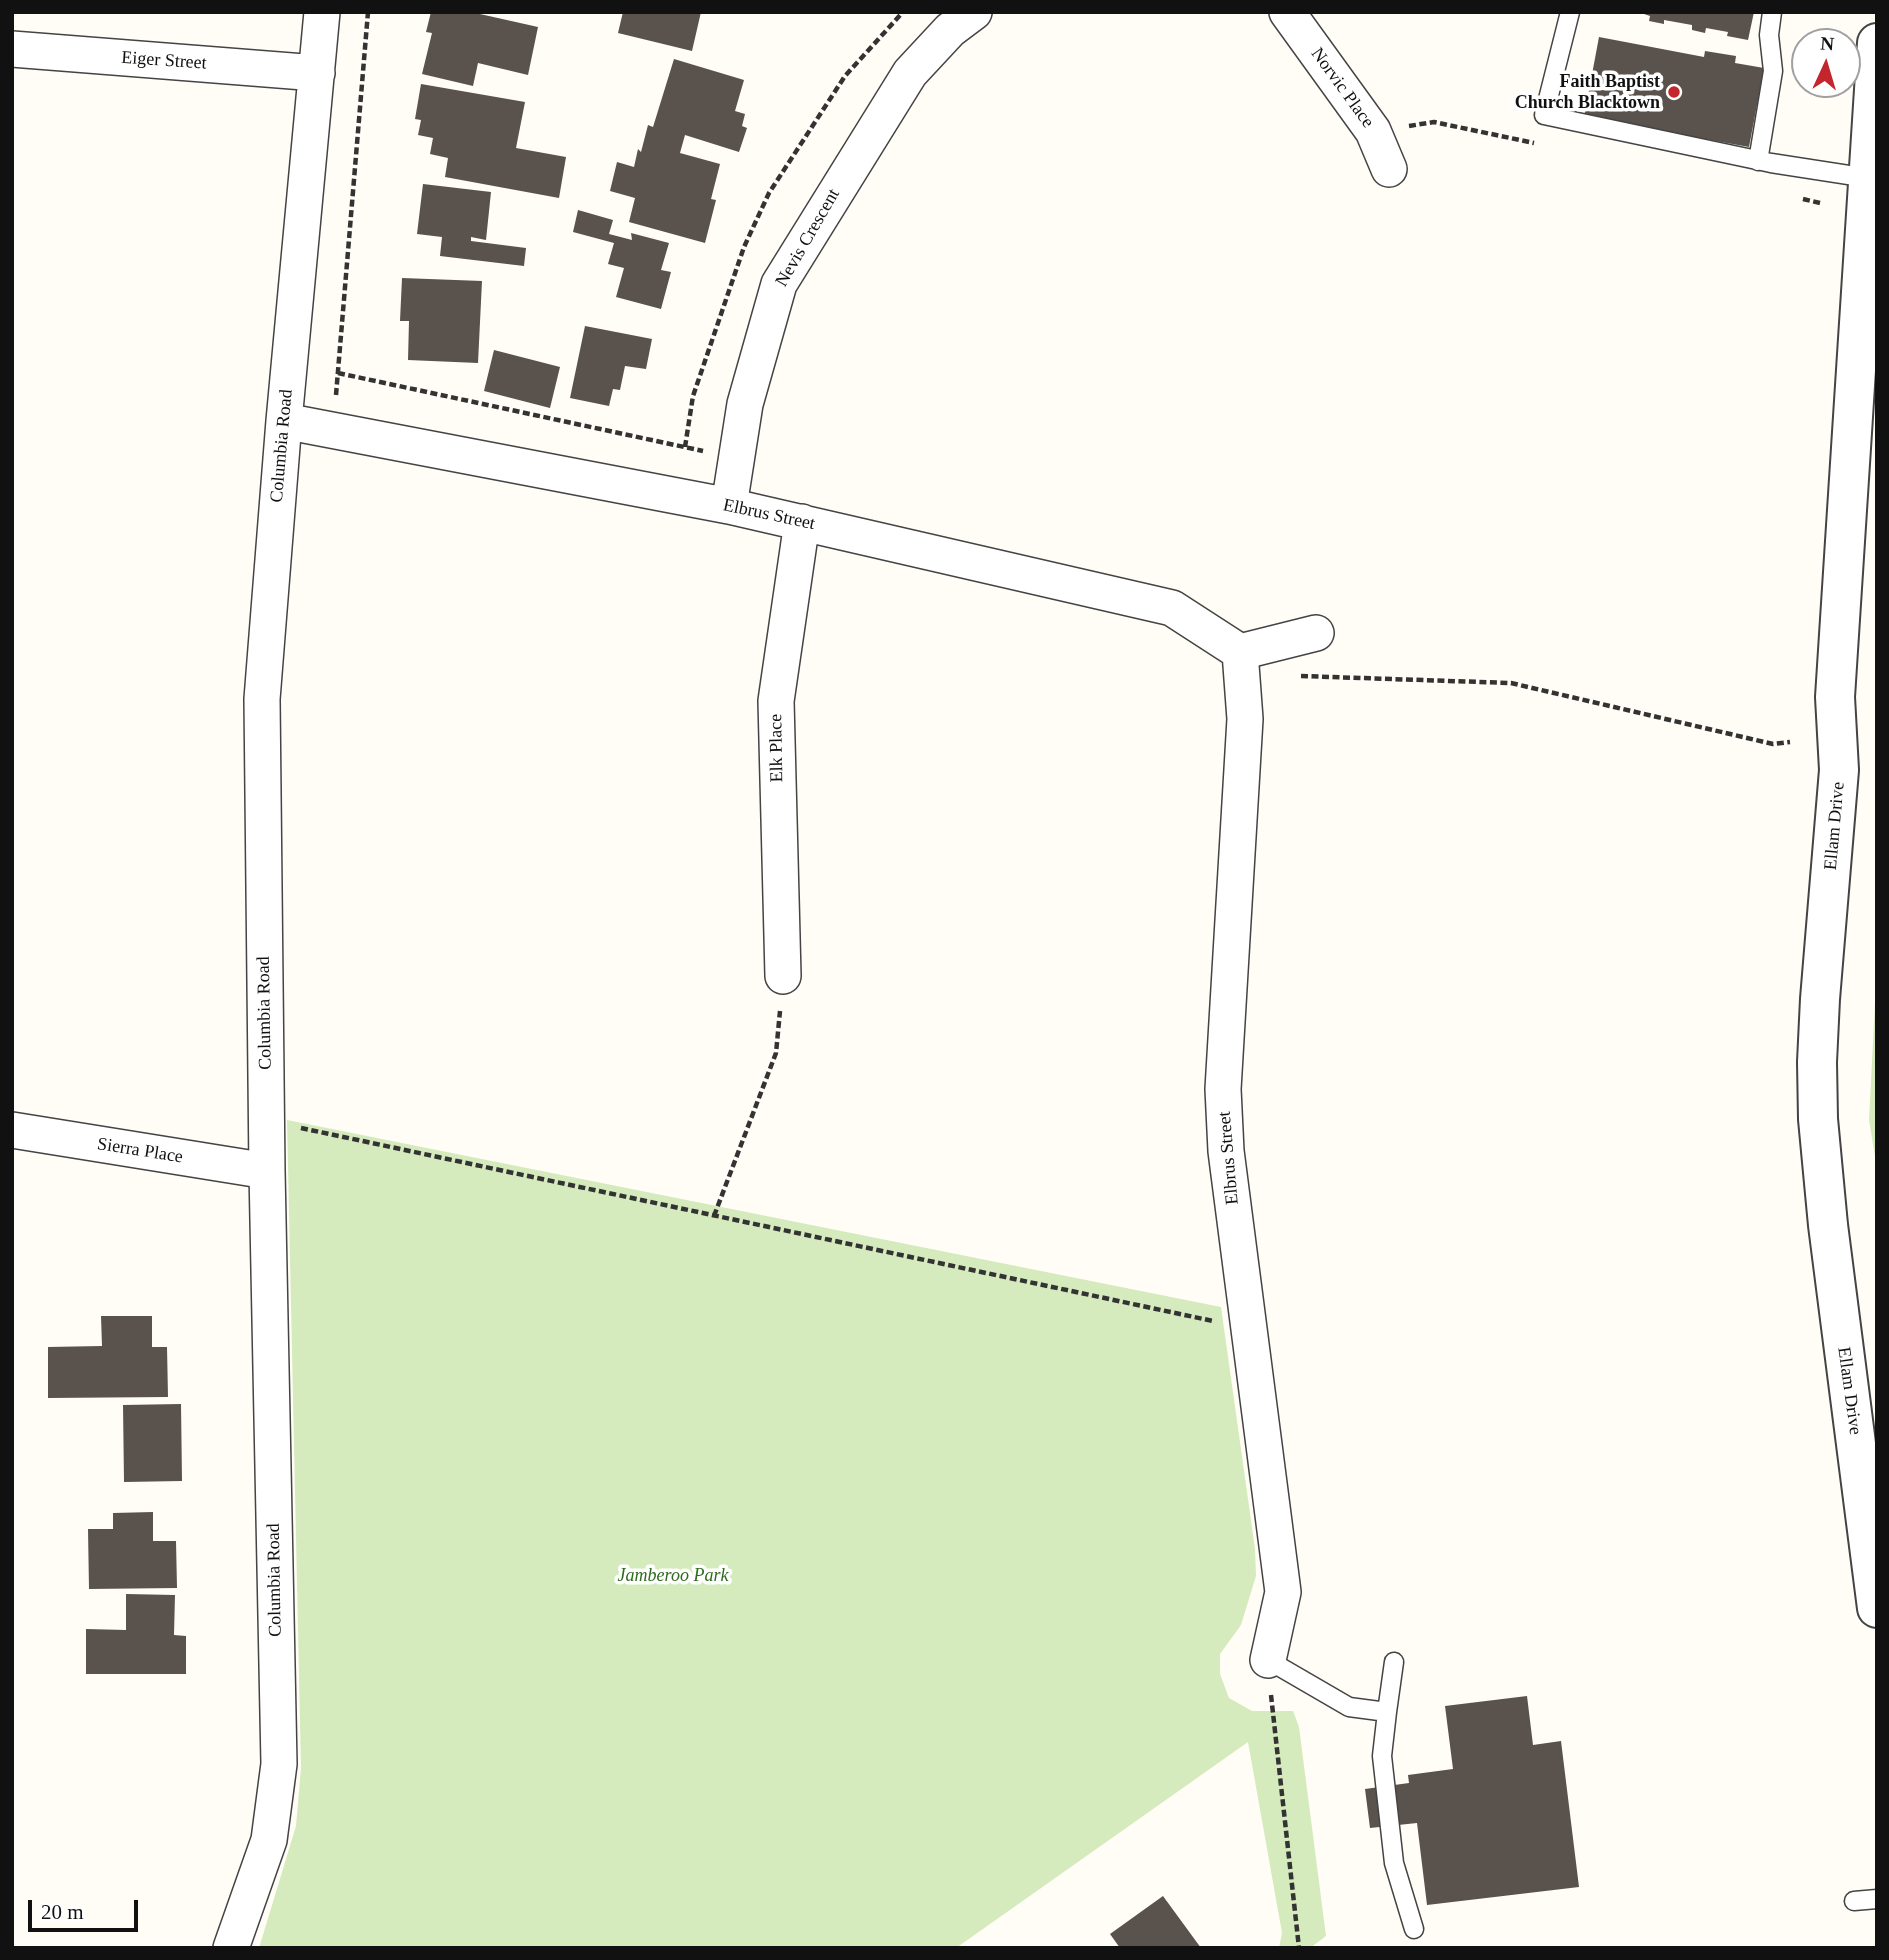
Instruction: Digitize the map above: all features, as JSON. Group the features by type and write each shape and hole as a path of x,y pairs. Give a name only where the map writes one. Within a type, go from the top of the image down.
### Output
{"street":[{"name":"Columbia Road","path":"232,1948 269,1840 279,1764 267,1171 262,699 284,421 322,12"},
{"name":"Nevis Crescent","path":"729,506 745,404 779,284 910,73 950,30 974,12"},
{"name":"Norvic Place","path":"1287,12 1373,131 1389,169"},
{"name":"Ellam Drive","path":"1877,43 1835,696 1839,770 1817,1062 1818,1119 1828,1225 1877,1608"},
{"name":"Eiger Street","path":"12,49 317,73"},
{"name":"Elbrus Street","path":"284,421 729,506 1172,608 1240,665 1245,719 1223,1089 1226,1151 1283,1592 1268,1660"},
{"name":"Elk Place","path":"783,976 776,701 802,522"},
{"path":"1240,665 1316,632"},
{"name":"Sierra Place","path":"12,1130 267,1171"}],"lane":[{"path":"1570,12 1544,115 1758,161 1868,178"},
{"path":"1758,161 1773,71 1769,35 1772,12"},
{"path":"1268,1660 1349,1707 1387,1712"},
{"path":"1394,1662 1382,1756 1394,1863 1414,1929"},
{"path":"1854,1901 1877,1899"}],"path":[{"path":"333,430 368,12"},
{"path":"685,447 693,396 744,247 769,193 845,76 903,12"},
{"path":"338,373 737,458"},
{"path":"1240,665 1293,676 1511,683 1773,744 1790,742"},
{"path":"714,1216 776,1053 783,976"},
{"path":"267,1121 1248,1328"},
{"path":"1268,1660 1299,1948"}],"green space":[{"path":"1877,963 1877,1169 1869,1120"},
{"name":"Jamberoo Park","path":"287,1120 1221,1307 1255,1549 1256,1576 1241,1625 1220,1654 1220,1674 1229,1698 1252,1711 1293,1711 1299,1727 1326,1936 1310,1948 1279,1948 1282,1933 1248,1742 956,1948 259,1948 296,1826 301,1768"}],"building":[{"path":"431,12 471,12 538,27 528,75 478,63 473,86 422,74 432,33 426,32"},
{"path":"623,12 701,12 692,51 618,33"},
{"path":"1638,12 1754,12 1748,40 1727,36 1728,32 1706,28 1705,33 1692,30 1692,25 1664,20 1664,24 1649,21 1650,16"},
{"name":"Faith Baptist Church Blacktown","path":"1599,37 1704,57 1705,51 1736,56 1735,63 1764,68 1749,147 1584,117"},
{"path":"674,59 744,80 735,111 745,114 742,126 747,128 739,152 685,135 680,153 720,164 711,199 716,200 705,243 629,222 635,198 610,191 617,162 634,167 648,125 653,127"},
{"path":"421,84 525,102 516,148 566,157 559,198 445,177 448,158 430,154 433,138 418,135 421,120 415,119"},
{"path":"423,184 491,192 486,240 471,237 471,241 526,248 524,266 440,256 442,237 417,234"},
{"path":"578,210 613,220 609,234 632,240 631,233 669,243 661,270 671,272 661,309 616,297 624,268 608,264 614,243 573,232"},
{"path":"402,278 482,281 478,363 408,360 409,321 400,321"},
{"path":"585,326 652,339 646,369 625,366 620,390 613,389 609,406 570,398"},
{"path":"494,350 560,367 550,408 484,391"},
{"path":"101,1316 152,1316 152,1347 167,1347 168,1397 48,1398 48,1347 102,1346"},
{"path":"181,1404 182,1481 124,1482 123,1405"},
{"path":"153,1512 153,1541 176,1541 177,1588 89,1589 88,1529 113,1529 113,1513"},
{"path":"126,1594 175,1595 174,1635 186,1636 186,1674 86,1674 86,1629 126,1630"},
{"path":"1527,1696 1533,1745 1561,1741 1579,1887 1427,1905 1417,1823 1370,1828 1365,1789 1409,1783 1408,1775 1453,1769 1445,1706"},
{"path":"1163,1896 1201,1948 1120,1948 1110,1934"}],"place":[{"name":"Faith Baptist Church Blacktown","path":"1674,92"}]}
